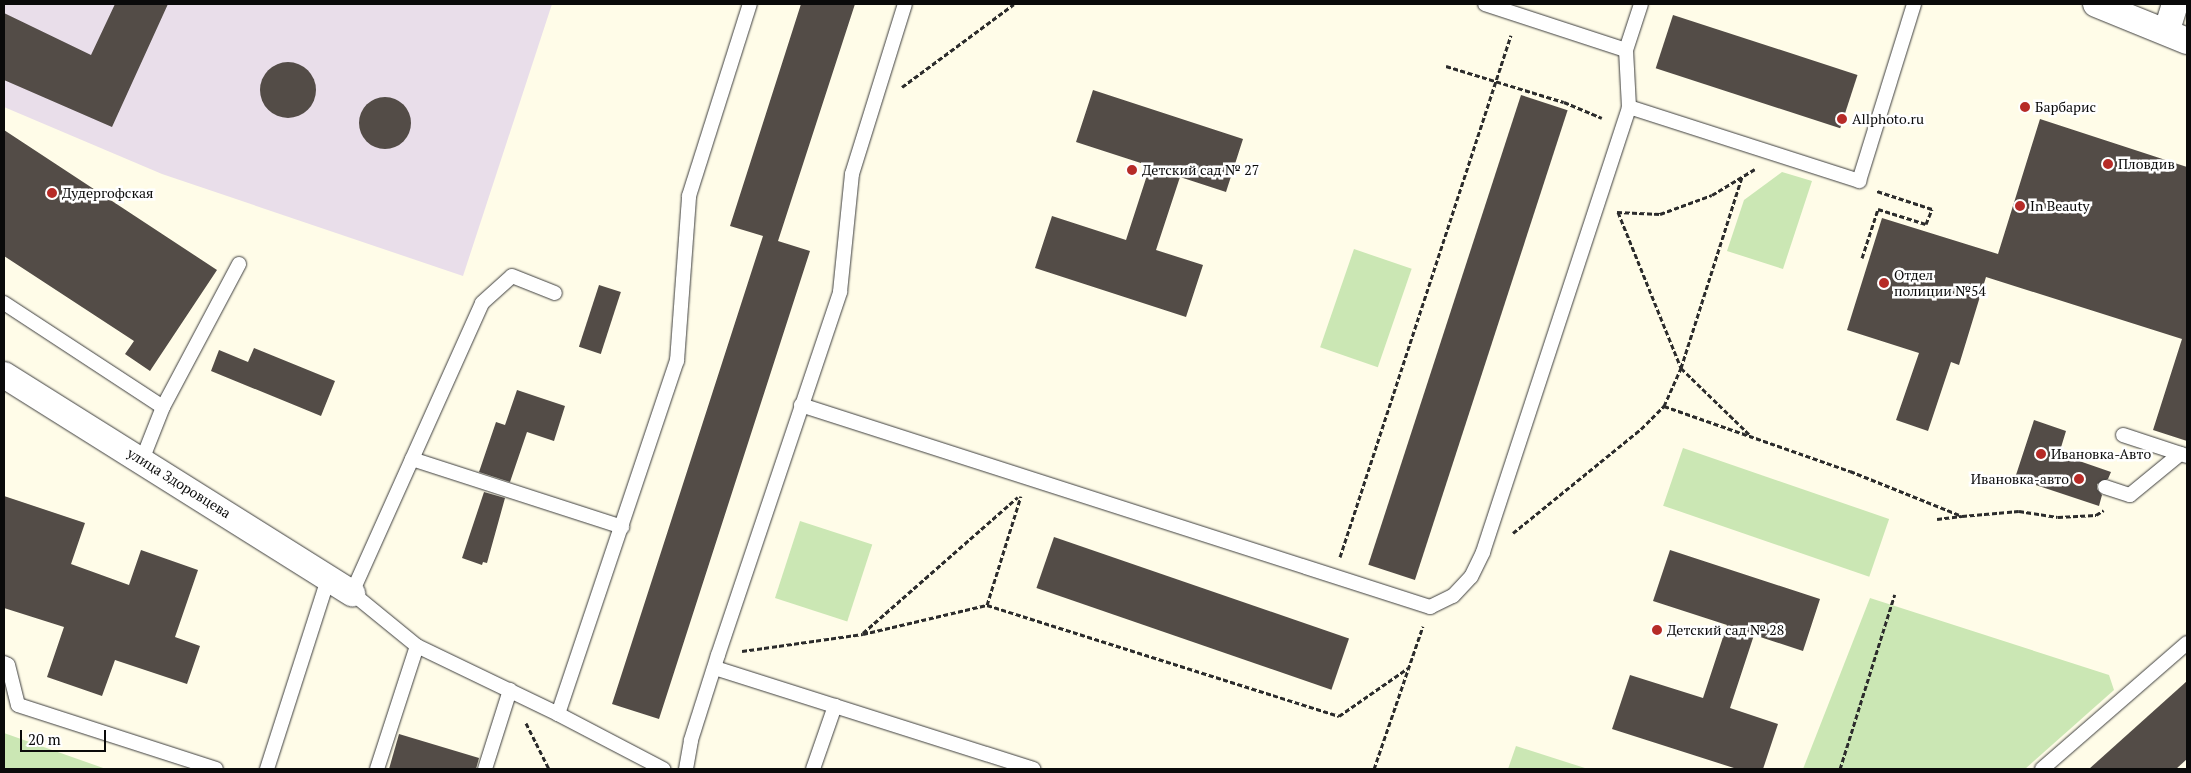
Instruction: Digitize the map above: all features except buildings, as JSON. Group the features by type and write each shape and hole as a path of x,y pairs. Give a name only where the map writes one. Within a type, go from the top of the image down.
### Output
{"street":[{"path":"2096,4 2177,36 2175,4"},
{"name":"улица Здоровцева","path":"4,375 354,590"}],"lane":[{"path":"558,714 677,361 688,196 750,4"},
{"path":"686,769 691,740 716,661 840,292 852,174 904,4"},
{"path":"1485,4 1626,50"},
{"path":"801,405 1430,606 1452,596 1471,577 1483,552 1629,107 1626,50 1640,4"},
{"path":"1629,107 1859,181 1914,4"},
{"path":"142,460 163,407 239,264"},
{"path":"555,294 512,276 482,303 354,590 417,646 510,690 663,769"},
{"path":"4,303 163,407"},
{"path":"2123,436 2184,455"},
{"path":"2105,487 2130,495 2184,455"},
{"path":"412,459 622,527"},
{"path":"267,769 329,576"},
{"path":"2042,769 2187,643"},
{"path":"377,769 417,646"},
{"path":"716,661 836,706 1033,769"},
{"path":"4,663 8,665 18,705 216,769"},
{"path":"485,769 510,690"},
{"path":"813,769 836,706"}],"path":[{"path":"872,110 1014,4"},
{"path":"1334,574 1518,15"},
{"path":"1446,66 1564,102 1622,127"},
{"path":"1594,212 1660,214 1712,195 1779,155"},
{"path":"1483,552 1521,528 1664,406 1681,368 1742,177"},
{"path":"1862,258 1878,209 1926,224 1932,209 1871,189"},
{"path":"1618,212 1681,368 1753,438"},
{"path":"1664,406 1850,471 1962,516"},
{"path":"863,634 1023,493 987,606"},
{"path":"1936,519 2019,511 2058,517 2096,515 2130,495"},
{"path":"1840,769 1895,594"},
{"path":"716,661 863,634 987,606 1338,716 1408,668"},
{"path":"1374,769 1430,606"},
{"path":"510,690 549,769"}],"shaded area":[{"path":"4,4 552,4 463,276 162,174 4,107"}],"green space":[{"path":"1782,172 1812,181 1783,269 1727,251 1744,200"},
{"path":"1354,249 1412,269 1378,367 1320,347"},
{"path":"1683,448 1889,519 1869,577 1663,506"},
{"path":"800,521 872,544 847,622 775,598"},
{"path":"1870,598 2109,675 2114,690 2025,769 1803,769"},
{"path":"4,733 106,769 4,769"},
{"path":"1516,746 1588,769 1508,769"}],"place":[{"name":"Барбарис","path":"2025,107"},
{"name":"Allphoto.ru","path":"1842,119"},
{"name":"Пловдив","path":"2108,164"},
{"name":"Детский сад № 27","path":"1132,170"},
{"name":"Дудергофская","path":"52,193"},
{"name":"In Beauty","path":"2020,206"},
{"name":"Отдел полиции №54","path":"1884,283"},
{"name":"Ивановка-Авто","path":"2041,454"},
{"name":"Ивановка-авто","path":"2079,479"},
{"name":"Детский сад № 28","path":"1657,630"}]}
